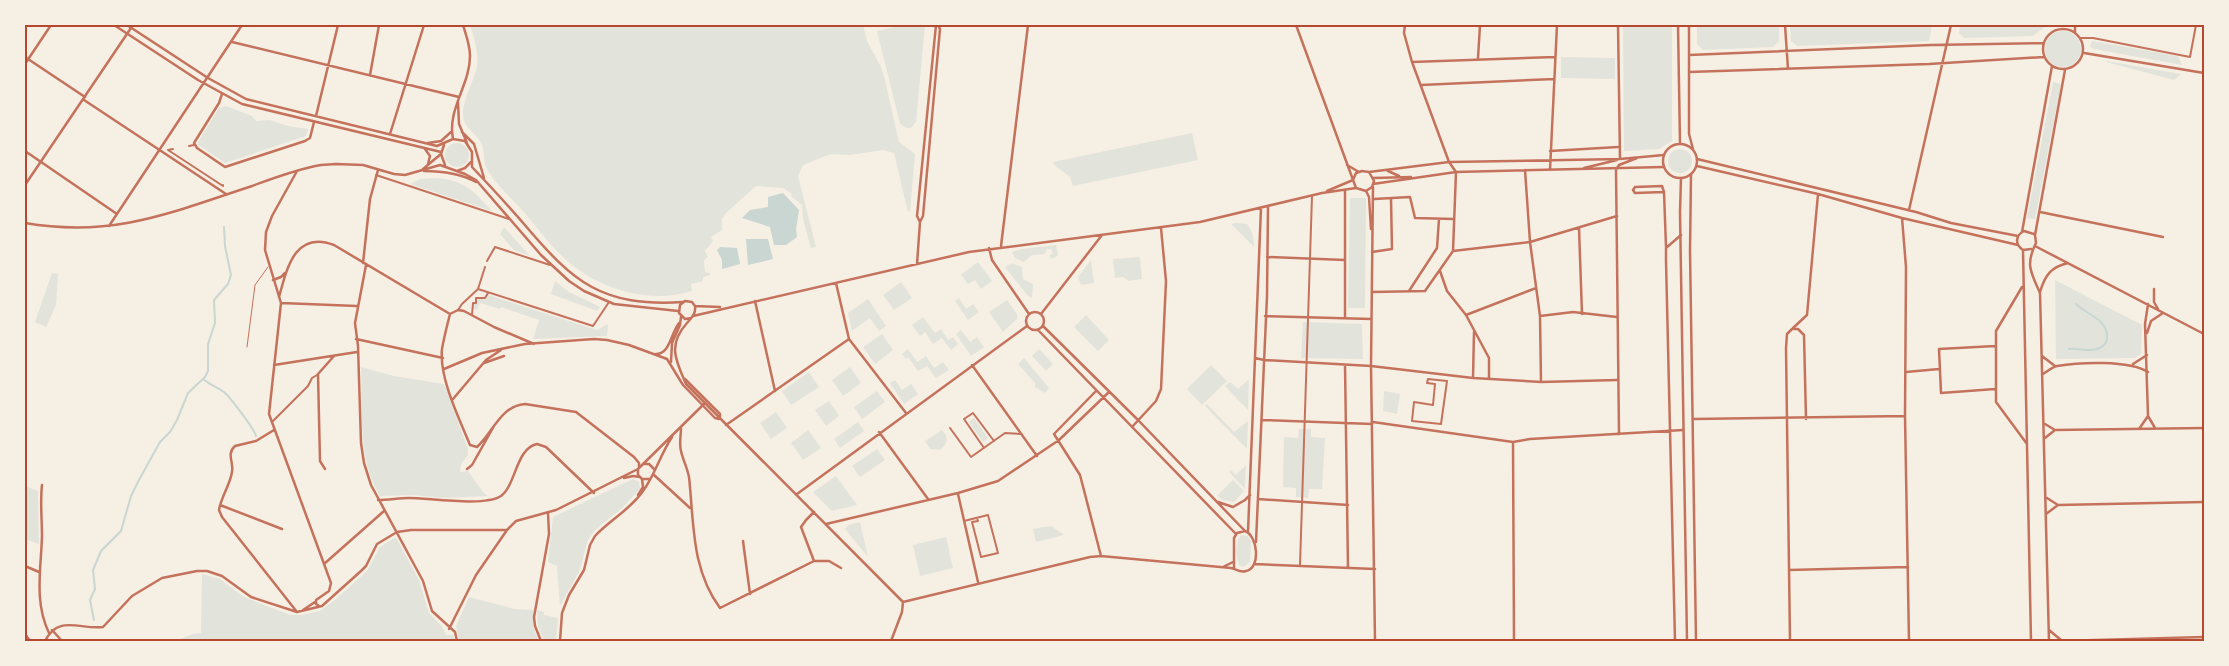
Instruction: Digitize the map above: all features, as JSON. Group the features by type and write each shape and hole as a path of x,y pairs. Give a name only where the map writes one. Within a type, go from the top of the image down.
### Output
{"street":[{"path":"25,64 51,25"},
{"path":"114,25 204,84 242,104 441,153"},
{"path":"127,25 132,26 208,78 246,99 437,146 452,140 461,140 468,144"},
{"path":"108,227 242,25"},
{"path":"316,116 338,25"},
{"path":"370,75 379,25"},
{"path":"390,134 424,25"},
{"path":"463,25 470,57 458,101 458,118 462,132 472,152 472,167 556,261 578,279 623,299 647,303 689,301 695,306 724,308"},
{"path":"920,222 918,216 937,25"},
{"path":"917,264 940,29 937,25"},
{"path":"1001,246 1028,25"},
{"path":"1296,25 1356,188"},
{"path":"1372,292 1426,291 1452,251 1456,172 1449,162 1412,62 1404,33 1404,25"},
{"path":"1478,59 1480,25"},
{"path":"1550,170 1557,25"},
{"path":"1618,25 1618,147 1620,159"},
{"path":"1678,25 1680,143"},
{"path":"1689,25 1689,134 1697,159 1697,166 1692,174 1690,251 1696,641"},
{"path":"1785,25 1788,69"},
{"path":"1909,210 1951,25"},
{"path":"2060,29 2061,25"},
{"path":"2075,25 2075,32"},
{"path":"2080,38 2088,37 2190,57 2196,25"},
{"path":"25,185 132,26"},
{"path":"2060,29 2075,32 2080,38 2084,53 2076,65 2065,70 2052,66 2044,57 2044,43 2050,34 2060,29"},
{"path":"232,42 459,96"},
{"path":"1688,56 1946,45 2044,43"},
{"path":"2084,53 2204,73"},
{"path":"25,57 226,194"},
{"path":"1412,62 1555,57"},
{"path":"1689,72 2044,57"},
{"path":"2022,232 2052,66"},
{"path":"2040,293 2029,264 2036,243 2035,235 2065,70"},
{"path":"1421,85 1554,79"},
{"path":"194,145 195,139 219,103 222,94"},
{"path":"452,140 453,112 458,101"},
{"path":"194,145 225,168 308,140 314,122"},
{"path":"424,143 441,141 451,132"},
{"path":"462,132 477,148 478,162 486,182"},
{"path":"1692,174 1681,178 1670,174 1664,167 1664,155 1670,146 1680,143 1693,149"},
{"path":"420,171 441,153 445,144"},
{"path":"190,146 194,145"},
{"path":"1550,150 1618,147"},
{"path":"424,148 430,156 426,167"},
{"path":"173,149 168,150 222,186 223,184"},
{"path":"25,151 117,214"},
{"path":"441,153 442,162 447,168"},
{"path":"1347,165 1359,172 1369,172 1449,162 1620,159 1664,155"},
{"path":"1619,434 1616,170 1619,165 1640,157"},
{"path":"1580,169 1620,159"},
{"path":"1697,159 1909,210 1951,223 2018,236"},
{"path":"455,171 465,168 471,160"},
{"path":"25,223 74,228 108,227 141,222 315,166 336,164 363,166 399,174 420,171 440,165 472,176 550,265 576,286 609,302 630,307 678,311"},
{"path":"1697,166 1818,194 1902,218 2018,245 2023,250 2031,641"},
{"path":"1366,191 1373,185 1456,172 1616,170 1664,167"},
{"path":"378,170 370,200 364,264 355,324 362,451 367,474 378,500 423,582 432,611 449,629 455,632 457,641"},
{"path":"1386,170 1400,176"},
{"path":"1525,170 1530,242 1540,316 1541,382"},
{"path":"297,171 272,216 266,232 265,250 281,302 269,414 331,586 320,599 298,612"},
{"path":"420,171 443,172 468,177 480,184"},
{"path":"680,316 684,319 724,308 1001,246 1200,222 1322,193 1353,180 1359,172"},
{"path":"1369,172 1373,178 1374,199 1371,366 1375,641"},
{"path":"376,175 510,219"},
{"path":"1373,178 1418,177"},
{"path":"1681,178 1687,640"},
{"path":"1664,192 1635,193 1632,190 1635,187 1662,186 1664,192 1675,641"},
{"path":"1322,193 1356,188 1366,191 1369,197 1372,240"},
{"path":"1345,190 1345,318"},
{"path":"1790,641 1786,348 1787,334 1807,316 1818,194"},
{"path":"1300,566 1312,196"},
{"path":"1374,199 1410,197 1415,218 1454,219"},
{"path":"1372,252 1392,249 1391,199"},
{"path":"903,602 978,582 1090,557 1101,556 1234,568 1245,572 1250,570 1254,564 1256,543 1262,420 1268,206"},
{"path":"1256,543 1248,532 1261,208"},
{"path":"2040,212 2163,237"},
{"path":"1452,251 1530,242 1617,216"},
{"path":"1902,218 1906,268 1905,416 1909,641"},
{"path":"1409,292 1437,248 1439,219"},
{"path":"1132,427 1156,401 1161,389 1166,281 1161,228"},
{"path":"1579,228 1582,314"},
{"path":"2018,245 2018,236 2022,232 2027,230 2035,235"},
{"path":"1260,232 1267,233"},
{"path":"1041,314 1102,235"},
{"path":"1666,248 1681,235"},
{"path":"279,297 286,272 298,250 314,241 334,245 450,314"},
{"path":"488,261 495,246 550,265"},
{"path":"990,248 992,260 1029,314"},
{"path":"2023,250 2033,248 2068,263 2204,334"},
{"path":"1267,257 1345,260"},
{"path":"2048,641 2040,293 2044,279 2050,271 2057,266 2068,263"},
{"path":"450,314 458,310 478,289 485,267"},
{"path":"1440,270 1447,291 1466,315 1489,358 1489,378"},
{"path":"273,280 281,277 286,272"},
{"path":"836,284 849,339 906,413"},
{"path":"2023,286 1996,331 1996,402 2027,444"},
{"path":"1466,315 1536,288"},
{"path":"478,289 593,326 609,302"},
{"path":"2154,289 2156,307 2164,312"},
{"path":"472,315 472,303 476,303 476,298 485,298 489,293"},
{"path":"1257,295 1266,296"},
{"path":"755,301 775,391"},
{"path":"281,302 357,306"},
{"path":"671,365 672,342 680,322 678,311 683,302"},
{"path":"2148,304 2145,324 2148,416 2155,429"},
{"path":"695,306 692,317 681,330 675,344 676,364 686,384 715,418 720,419 797,494 903,602"},
{"path":"458,310 464,311 494,327 534,344"},
{"path":"1041,314 1037,312 1029,314 1026,320 1027,326 1030,329 1038,330 1236,534"},
{"path":"1540,316 1574,312 1617,317"},
{"path":"2146,337 2151,321 2164,312"},
{"path":"450,314 442,350 444,369 448,389 470,445 477,447 499,418 522,404 576,412 634,457 639,463 642,490 636,499"},
{"path":"1038,330 1043,326 1044,321 1041,314"},
{"path":"1265,316 1371,319"},
{"path":"652,354 666,351 672,335 680,322"},
{"path":"797,494 879,432 1027,326"},
{"path":"1043,326 1138,420 1244,531 1248,532"},
{"path":"1792,329 1798,329 1804,335 1806,418"},
{"path":"1473,378 1474,332"},
{"path":"356,338 443,358"},
{"path":"444,369 482,353 502,349 534,344 594,339 607,340 669,361 683,385 703,404"},
{"path":"726,425 849,339"},
{"path":"1995,346 1939,349 1939,369 1941,393 1996,390"},
{"path":"452,399 482,363 502,349"},
{"path":"274,365 357,352"},
{"path":"2132,365 2147,355"},
{"path":"271,423 308,386 312,378 334,356"},
{"path":"482,363 504,356"},
{"path":"2042,356 2055,366"},
{"path":"1255,358 1371,366 1473,378 1541,382 1617,380"},
{"path":"972,365 1037,456"},
{"path":"1345,365 1348,568"},
{"path":"2043,374 2055,366 2132,365 2148,372"},
{"path":"1905,372 1939,369"},
{"path":"318,374 320,461 325,469"},
{"path":"1516,375 1516,380"},
{"path":"683,377 720,414 720,419"},
{"path":"1428,378 1447,381 1441,424 1412,421 1414,402 1433,405 1436,384 1427,383 1428,378"},
{"path":"1096,391 1054,434 1080,475 1101,556"},
{"path":"826,524 958,493 998,481 1059,440 1109,392"},
{"path":"560,641 562,613 568,595 584,570 592,540 599,531 643,492 654,475 665,447 681,426 703,404"},
{"path":"984,448 964,419 973,412 994,441"},
{"path":"1693,420 1905,416"},
{"path":"2139,429 2148,416"},
{"path":"1262,420 1347,424 1373,423 1513,442 1530,439 1683,430"},
{"path":"467,469 472,465 495,424"},
{"path":"2044,424 2056,430 2204,428"},
{"path":"681,426 680,448 688,473 694,538 704,582 720,608 814,561 829,561 841,568"},
{"path":"950,428 971,457 1006,433 1021,434"},
{"path":"274,430 262,439 241,444 232,449 230,457 232,472 220,505 220,514 298,612"},
{"path":"2044,438 2056,430"},
{"path":"449,629 476,575 507,530 521,518 548,513 594,493 639,468 676,432"},
{"path":"879,432 928,499"},
{"path":"1513,442 1514,641 1612,641"},
{"path":"378,500 410,498 452,501 497,497 504,492 526,451 537,444 546,446 594,493"},
{"path":"644,464 652,466 654,471"},
{"path":"654,475 690,508"},
{"path":"618,480 630,476 650,479"},
{"path":"42,485 42,538 39,572 42,612 49,633"},
{"path":"958,493 978,582"},
{"path":"1216,501 1234,507 1245,500 1250,494"},
{"path":"2046,497 2058,505 2204,502"},
{"path":"1258,500 1348,505"},
{"path":"220,505 282,529"},
{"path":"2046,514 2058,505"},
{"path":"324,564 384,512"},
{"path":"814,512 802,527 814,561"},
{"path":"542,641 535,626 534,617 548,544 548,513"},
{"path":"964,521 988,515 998,553 981,557 972,522 978,521 977,518"},
{"path":"45,641 52,630 65,624 103,626 132,596 157,580 202,570 222,576 251,597 298,612 311,610 324,602 366,566 377,544 397,532 420,530 507,530"},
{"path":"1236,534 1244,531"},
{"path":"1234,568 1236,534"},
{"path":"743,541 750,594"},
{"path":"1221,567 1233,562"},
{"path":"1254,564 1375,569"},
{"path":"25,566 39,572"},
{"path":"1790,570 1908,567"},
{"path":"320,599 324,602"},
{"path":"316,602 319,606"},
{"path":"891,641 902,612 903,602"},
{"path":"2048,629 2060,640 2204,637"},
{"path":"52,630 62,641"},
{"path":"25,634 30,641"}],"lane":[{"path":"246,347 255,285 269,266"}],"shaded area":[{"path":"470,25 863,25 867,41 881,67 885,80 899,142 915,154 910,211 908,212 894,153 883,150 850,155 831,154 803,165 798,176 816,247 811,248 803,219 802,205 791,196 792,194 783,188 756,186 726,213 722,219 722,230 711,237 713,241 705,251 708,257 704,260 705,272 710,273 710,275 703,277 703,281 691,284 692,291 675,295 640,295 606,285 576,268 563,257 489,173 482,145 464,121 463,114 465,101 477,66 476,45"},
{"path":"904,25 925,25 916,122 911,128 906,128 900,124 877,31"},
{"path":"1623,25 1672,25 1672,141 1659,149 1624,151"},
{"path":"1697,25 1779,25 1779,41 1773,47 1703,50 1697,44"},
{"path":"1790,25 1932,25 1929,41 1797,46 1791,41"},
{"path":"1960,25 2047,25 2033,36 1964,38 1959,33"},
{"path":"2063,31 2076,36 2081,49 2076,62 2063,67 2050,62 2045,49 2050,36"},
{"path":"2092,41 2178,56 2182,65 2094,49 2090,47"},
{"path":"1561,57 1615,58 1615,79 1561,78"},
{"path":"2107,61 2181,74 2174,80"},
{"path":"2053,82 2061,84 2035,219 2027,218"},
{"path":"226,106 252,116 256,121 270,120 288,126 308,129 306,136 225,163 197,144 219,108"},
{"path":"1192,133 1198,160 1073,186 1070,177 1054,165 1053,162"},
{"path":"457,143 466,146 469,155 466,164 457,167 448,164 445,155 448,146"},
{"path":"1680,149 1689,152 1692,161 1689,170 1680,173 1671,170 1668,161 1671,152"},
{"path":"436,178 454,181 468,188 492,211 410,184 420,179"},
{"path":"783,193 799,210 796,229 797,237 786,245 774,245 770,227 742,218 750,210 768,207 768,197"},
{"path":"1350,198 1366,198 1365,308 1348,308"},
{"path":"1231,224 1247,224 1253,235 1254,247"},
{"path":"504,227 530,256 514,250 500,234"},
{"path":"746,239 768,239 773,259 748,265"},
{"path":"1056,245 1058,255 1052,259 1049,256 1053,253 1051,249 1047,249 1045,254 1032,255 1024,262 1015,258 1012,252 1022,249"},
{"path":"720,247 737,248 740,264 722,269 722,260 717,250"},
{"path":"1140,257 1142,279 1129,281 1123,277 1115,278 1113,259"},
{"path":"1091,260 1094,283 1081,285 1078,277"},
{"path":"978,262 992,281 981,289 975,280 968,284 961,275"},
{"path":"1012,263 1022,267 1023,279 1033,284 1032,298 1028,296 1005,267"},
{"path":"52,273 58,274 56,305 46,327 35,322"},
{"path":"2055,280 2142,325 2141,354 2135,358 2056,359"},
{"path":"555,281 569,292 600,307 597,311 551,294"},
{"path":"901,282 912,298 894,310 883,295"},
{"path":"488,295 597,330 608,324 607,336 533,339 539,320 501,307 500,309 480,303 477,310 473,309 473,304 477,303 477,299 486,299"},
{"path":"959,298 966,309 973,304 979,312 968,320 955,301"},
{"path":"868,299 886,326 879,331 870,318 852,331 848,313"},
{"path":"1007,300 1017,314 1017,319 1003,332 989,312"},
{"path":"1086,315 1109,340 1098,351 1074,327"},
{"path":"923,317 935,333 941,329 948,340 953,337 958,344 951,350 942,338 933,344 925,332 920,336 912,325"},
{"path":"1303,322 1362,324 1363,359 1301,358"},
{"path":"961,330 970,342 977,337 984,347 971,356 956,334"},
{"path":"882,334 893,350 875,364 863,347"},
{"path":"908,349 917,362 926,356 934,368 943,362 949,370 936,378 927,366 918,371 908,357 906,359 902,354"},
{"path":"1039,349 1053,364 1046,371 1032,356"},
{"path":"1024,358 1049,388 1045,393 1035,387 1035,383 1018,364"},
{"path":"1211,365 1227,381 1202,405 1187,389"},
{"path":"361,367 394,376 444,384 468,449 468,455 461,464 460,472 468,471 488,496 444,498 412,495 380,496 373,482 364,450"},
{"path":"850,367 861,383 843,396 832,380"},
{"path":"809,372 819,387 791,405 782,391"},
{"path":"1249,379 1248,410 1225,386 1230,382 1238,389"},
{"path":"895,380 902,390 911,384 918,394 904,404 890,383"},
{"path":"877,391 885,402 862,419 854,407"},
{"path":"1384,391 1400,394 1397,414 1383,411"},
{"path":"829,401 839,416 826,426 815,410"},
{"path":"1207,404 1234,432 1248,421 1247,449 1205,406"},
{"path":"776,412 787,428 771,439 760,423"},
{"path":"974,418 988,438 983,442 969,422"},
{"path":"858,422 864,431 840,448 834,439"},
{"path":"1299,429 1311,429 1311,437 1325,438 1322,489 1309,489 1308,498 1296,497 1296,488 1283,487 1284,437 1298,438"},
{"path":"808,430 821,448 803,460 791,443"},
{"path":"942,430 947,438 945,445 940,450 930,449 925,441"},
{"path":"877,449 885,460 860,477 852,466"},
{"path":"1246,465 1245,489 1229,472 1231,470 1236,475"},
{"path":"836,476 857,505 832,511 813,492"},
{"path":"633,479 639,482 640,489 622,508 595,530 588,540 579,572 560,606 557,566 548,562 553,517"},
{"path":"1233,480 1244,491 1234,502 1223,500 1217,496"},
{"path":"25,486 38,491 39,544 25,539"},
{"path":"860,522 868,557 845,529 848,525"},
{"path":"1051,526 1064,535 1036,542 1033,529"},
{"path":"1241,535 1248,536 1251,541 1250,562 1244,567 1238,563 1237,555 1237,546"},
{"path":"946,537 953,568 920,576 913,545"},
{"path":"394,538 397,539 419,580 429,613 442,626 446,635 453,635 455,641 176,641 201,633 202,574 220,579 241,595 256,602 291,615 302,615 320,611 336,599 367,571 380,547"},
{"path":"469,597 515,609 533,610 533,627 539,641 459,641 456,626"},
{"path":"537,610 544,612 544,615 558,618 556,641 544,641 538,626"}],"waterway":[{"path":"94,620 90,600 95,589 93,570 101,551 121,531 131,496 139,480 160,442 170,432 177,420 188,393 205,377 208,371 208,344 215,323 214,300 228,284 231,275 225,246 224,227"},
{"path":"2069,349 2094,350 2103,346 2107,340 2106,332 2101,322 2076,304"},
{"path":"203,379 227,395 256,436"}]}
